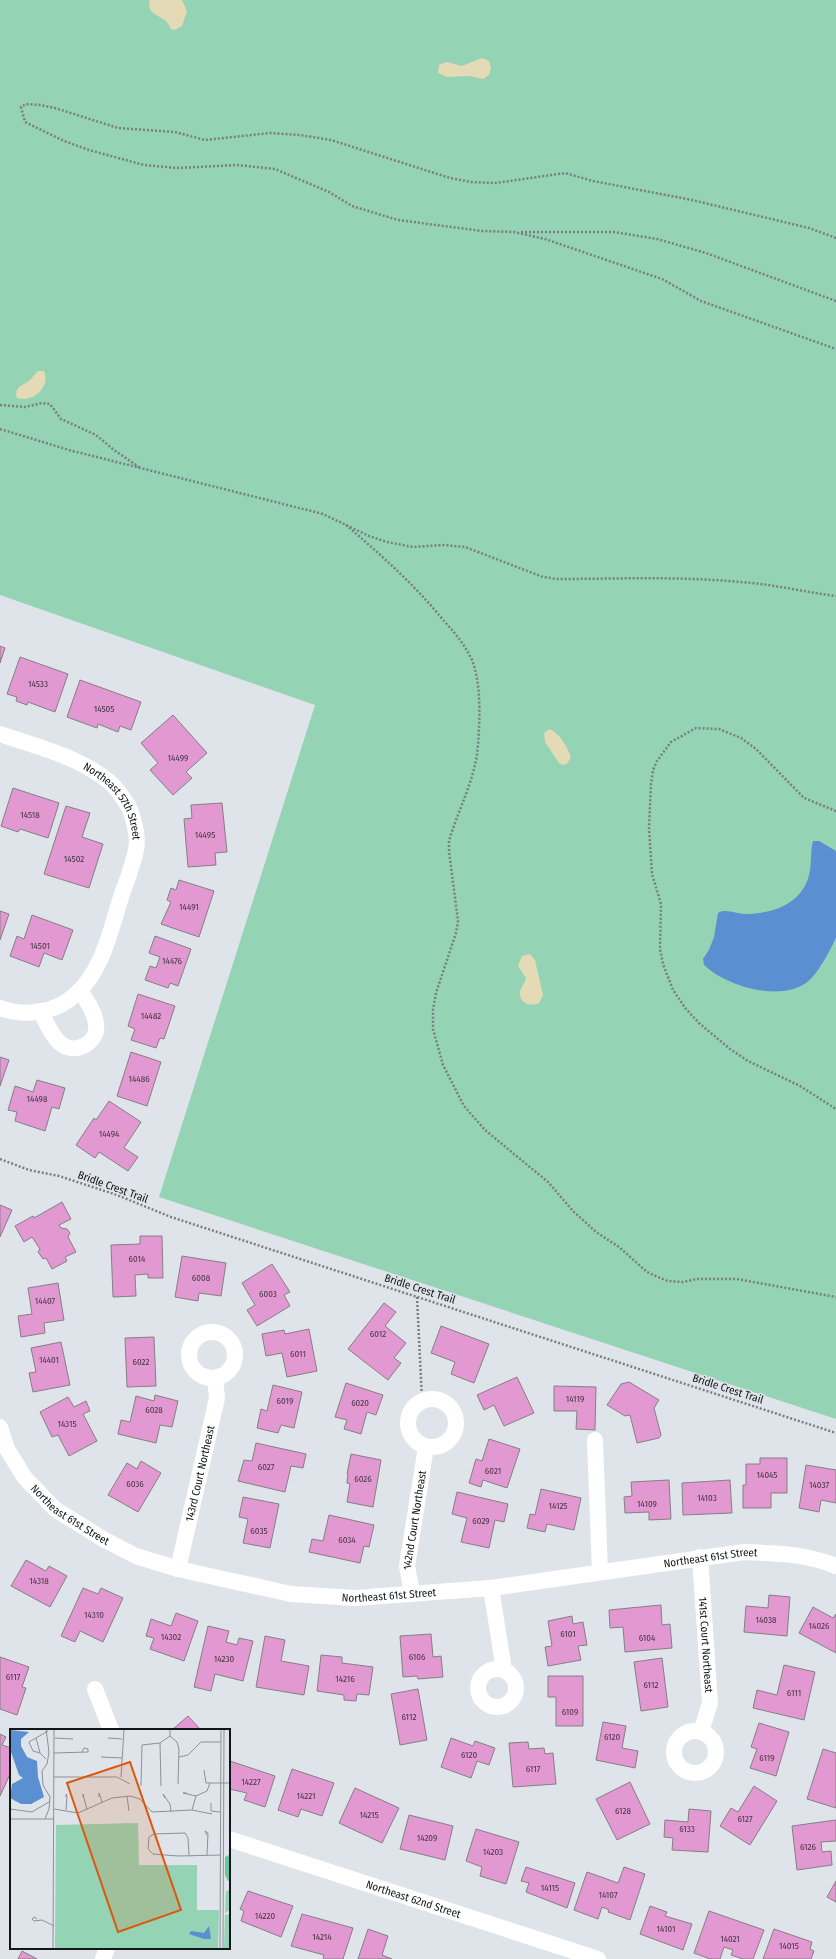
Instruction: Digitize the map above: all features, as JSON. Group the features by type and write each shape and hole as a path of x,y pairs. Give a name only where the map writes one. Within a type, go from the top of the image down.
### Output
{"street":[{"name":"Northeast 57th Street","path":"0,734 53,752 83,765 104,777 127,802 135,826 137,850 102,955 93,973 80,990 60,1006 40,1011"},
{"path":"0,1008 30,1014 40,1011 58,1041 62,1045 75,1048 87,1045 92,1039 96,1025 94,1017 80,990"},
{"name":"143rd Court Northeast","path":"178,1569 217,1398 215,1378"},
{"path":"430,1398 446,1403 456,1416 454,1433 449,1440 442,1445 426,1447 413,1439 407,1425 411,1410 422,1400 430,1398"},
{"name":"Northeast 61st Street","path":"0,1426 7,1449 25,1478 55,1509 103,1539 136,1556 178,1569 291,1594 355,1598 491,1588 700,1557 744,1552 779,1553 818,1559 836,1566"},
{"path":"596,1440 600,1572"},
{"name":"142nd Court Northeast","path":"412,1593 407,1566 426,1447"},
{"name":"141st Court Northeast","path":"700,1557 710,1703 701,1732"},
{"path":"491,1588 503,1664 502,1669"},
{"path":"96,1689 111,1729"},
{"name":"Northeast 62nd Street","path":"230,1839 598,1959"},
{"path":"102,1959 106,1949"}],"path":[{"path":"836,238 809,228 692,200 593,181 565,173 496,183 471,182 450,178 331,140 300,135 270,133 205,140 175,132 118,128 40,104 26,104 21,107 25,122 39,130 89,150 144,166 177,168 238,165 275,169 329,192 352,206 398,220 482,231 614,232 657,239 706,253 836,301"},
{"path":"514,232 566,245 639,270 662,279 701,301 836,349"},
{"path":"0,405 25,407 42,403 50,404 61,419 96,435 114,450 141,468"},
{"path":"0,428 69,450 323,514 369,536 413,547 443,545 465,547 524,571 543,577 585,579 671,577 720,580 784,587 836,596"},
{"path":"346,525 394,566 430,603 464,644 472,662 477,681 477,755 449,841 448,851 458,921 456,933 436,994 433,1009 433,1029 443,1065 464,1106 485,1130 548,1182 573,1211 596,1232 619,1247 647,1272 658,1278 668,1281 683,1282 697,1279 737,1278 836,1297"},
{"path":"836,811 804,798 756,749 741,738 719,729 696,728 671,742 657,761 653,770 649,828 652,874 661,904 660,948 663,964 673,990 686,1009 699,1023 730,1049 761,1067 800,1086 836,1109"},
{"name":"Bridle Crest Trail","path":"0,1159 29,1170 59,1176 117,1195 171,1217 836,1433"},
{"path":"417,1297 422,1400"}],"green space":[{"path":"0,0 836,0 836,1419 159,1197 315,705 0,595"}],"sand":[{"path":"150,0 182,0 187,11 182,26 175,30 171,29 166,21 151,10 149,7"},
{"path":"482,58 489,61 491,67 489,75 483,79 469,76 447,77 438,73 439,65 447,62 462,66"},
{"path":"38,371 44,371 46,377 43,388 34,396 29,398 17,398 17,389 30,380"},
{"path":"549,729 560,737 568,749 571,757 567,764 563,765 559,763 545,742 544,733"},
{"path":"530,954 535,960 543,995 539,1003 533,1005 526,1004 520,997 520,991 526,978 518,966 522,956"}],"water":[{"path":"813,841 819,841 836,851 836,937 819,969 810,980 795,989 768,991 753,989 725,979 704,965 703,959 709,950 714,937 718,913 724,911 745,914 765,912 784,905 793,900 800,893 809,875"}],"building":[{"path":"0,646 5,648 0,663"},
{"path":"20,657 68,674 55,712 28,702 27,705 16,701 17,697 7,694"},
{"path":"80,680 141,702 131,730 120,726 118,732 98,724 97,728 67,717"},
{"path":"173,715 207,753 186,772 192,778 173,795 150,770 158,763 141,743"},
{"path":"13,788 59,803 48,838 20,829 18,832 1,826"},
{"path":"222,803 227,852 215,853 216,865 188,867 184,819 192,818 191,805"},
{"path":"66,806 90,813 82,837 103,844 89,888 44,874"},
{"path":"179,880 214,891 199,937 161,924 171,902 167,900 171,888 176,890"},
{"path":"0,911 9,914 0,940"},
{"path":"32,915 73,930 62,960 44,953 39,967 10,956 17,936 24,939"},
{"path":"155,936 191,949 178,986 170,983 168,988 145,980 150,966 156,968 160,957 149,953"},
{"path":"138,994 175,1006 164,1039 160,1038 156,1048 131,1040 135,1029 128,1026"},
{"path":"131,1052 161,1062 147,1106 117,1096"},
{"path":"0,1057 9,1060 0,1086"},
{"path":"37,1080 65,1088 59,1109 52,1107 45,1131 15,1121 17,1112 8,1110 15,1086 33,1092"},
{"path":"109,1101 141,1122 124,1148 138,1157 128,1171 99,1152 95,1158 76,1145 94,1118 96,1120"},
{"path":"62,1202 71,1219 59,1225 61,1228 67,1229 70,1233 68,1237 76,1252 65,1257 67,1261 52,1269 46,1258 43,1259 38,1252 40,1249 32,1237 24,1242 15,1226 33,1216 34,1218"},
{"path":"0,1205 12,1210 0,1237"},
{"path":"140,1236 162,1236 163,1278 148,1278 148,1274 135,1275 136,1296 113,1297 111,1245 140,1244"},
{"path":"182,1256 226,1263 221,1296 199,1293 198,1301 175,1297"},
{"path":"272,1264 290,1292 284,1295 290,1306 257,1326 247,1310 255,1305 242,1283"},
{"path":"58,1283 64,1320 44,1323 45,1333 21,1337 18,1316 32,1314 28,1288"},
{"path":"384,1303 396,1312 385,1326 406,1343 394,1358 401,1363 388,1380 348,1349"},
{"path":"441,1326 489,1344 474,1383 451,1374 455,1362 431,1353"},
{"path":"309,1329 317,1371 287,1377 282,1353 266,1356 262,1334 284,1330 285,1334"},
{"path":"154,1337 156,1386 127,1387 125,1338"},
{"path":"61,1342 70,1385 33,1392 29,1373 36,1372 31,1348"},
{"path":"517,1377 534,1413 504,1426 494,1405 484,1410 477,1395"},
{"path":"629,1382 659,1400 654,1408 661,1435 659,1438 637,1443 630,1415 625,1416 607,1405 621,1384"},
{"path":"346,1383 383,1395 376,1415 367,1412 361,1434 344,1429 347,1420 335,1417"},
{"path":"273,1385 302,1392 294,1428 281,1425 278,1433 257,1428 261,1409 267,1411"},
{"path":"554,1386 596,1387 595,1430 576,1429 577,1411 554,1411"},
{"path":"155,1395 178,1401 172,1427 160,1425 156,1443 118,1434 121,1420 130,1422 136,1396 154,1401"},
{"path":"68,1397 74,1407 86,1401 90,1411 83,1414 97,1441 69,1456 58,1435 52,1437 40,1412"},
{"path":"489,1439 520,1449 507,1488 483,1480 481,1487 469,1483 476,1459 482,1461"},
{"path":"256,1443 306,1454 303,1468 291,1466 285,1492 238,1481 244,1460 252,1461"},
{"path":"351,1454 381,1460 373,1507 347,1502 350,1484 347,1483 347,1474"},
{"path":"760,1458 787,1458 787,1493 771,1493 771,1508 743,1508 743,1485 746,1485 746,1464 760,1464"},
{"path":"141,1461 161,1473 138,1512 108,1495 127,1463 137,1469"},
{"path":"806,1465 836,1470 836,1503 821,1500 819,1512 799,1508"},
{"path":"669,1480 671,1519 649,1520 649,1512 625,1513 624,1497 632,1496 631,1482"},
{"path":"730,1480 732,1513 683,1515 682,1483"},
{"path":"541,1489 581,1498 574,1530 547,1524 545,1532 527,1528 530,1514 535,1515"},
{"path":"457,1492 508,1504 504,1522 495,1520 489,1548 461,1542 467,1518 452,1514"},
{"path":"243,1497 279,1504 270,1548 243,1543 248,1519 239,1517"},
{"path":"329,1515 374,1525 369,1547 364,1546 360,1563 309,1552 312,1539 323,1541"},
{"path":"26,1560 46,1571 49,1566 67,1576 50,1607 11,1586"},
{"path":"83,1588 98,1594 101,1588 123,1598 103,1642 80,1631 75,1642 61,1636"},
{"path":"769,1595 790,1597 787,1636 744,1632 746,1606 768,1608"},
{"path":"661,1605 662,1625 670,1624 672,1648 625,1652 623,1627 610,1628 609,1610"},
{"path":"813,1607 833,1618 836,1614 836,1653 799,1633"},
{"path":"176,1613 198,1621 184,1661 150,1649 154,1638 146,1636 151,1619 171,1626"},
{"path":"572,1616 573,1624 583,1622 587,1645 578,1646 581,1660 548,1666 545,1647 552,1646 548,1621"},
{"path":"208,1626 229,1631 226,1642 237,1645 239,1638 253,1641 243,1681 215,1674 211,1691 194,1687"},
{"path":"431,1634 433,1657 441,1656 443,1677 418,1679 417,1676 403,1677 400,1636"},
{"path":"265,1636 285,1640 281,1661 309,1666 304,1695 256,1687"},
{"path":"321,1655 342,1657 342,1663 373,1667 369,1695 357,1694 356,1701 344,1700 344,1695 317,1691"},
{"path":"0,1657 29,1667 22,1687 26,1688 17,1715 0,1709"},
{"path":"662,1658 668,1707 641,1711 634,1662"},
{"path":"784,1665 815,1672 804,1720 753,1708 757,1690 777,1695"},
{"path":"548,1676 583,1676 583,1726 556,1726 556,1697 548,1697"},
{"path":"418,1689 427,1740 400,1745 391,1694"},
{"path":"188,1716 200,1729 173,1729"},
{"path":"603,1722 626,1726 622,1748 638,1751 635,1768 596,1760"},
{"path":"759,1723 789,1732 776,1776 750,1768 757,1749 751,1747"},
{"path":"0,1734 6,1737 2,1745 10,1748 10,1774 0,1796"},
{"path":"451,1738 473,1746 475,1741 495,1748 489,1765 477,1761 471,1778 441,1767"},
{"path":"528,1742 529,1749 544,1748 545,1754 553,1753 556,1784 513,1787 509,1743"},
{"path":"823,1749 836,1753 836,1808 807,1799"},
{"path":"230,1761 275,1776 265,1807 244,1800 247,1793 230,1789"},
{"path":"292,1769 334,1783 322,1816 301,1809 298,1817 278,1810"},
{"path":"630,1782 650,1824 617,1840 596,1799"},
{"path":"754,1786 777,1801 750,1845 720,1826 731,1808 738,1812"},
{"path":"355,1788 399,1808 382,1843 339,1823"},
{"path":"689,1809 711,1811 708,1852 672,1850 673,1838 664,1837 665,1820 688,1822"},
{"path":"409,1815 453,1826 445,1860 400,1849"},
{"path":"836,1820 836,1841 821,1842 822,1852 831,1851 832,1865 797,1870 792,1826"},
{"path":"476,1829 519,1842 506,1884 480,1876 482,1867 466,1861"},
{"path":"526,1867 575,1883 567,1908 526,1892 529,1883 521,1881"},
{"path":"624,1867 645,1874 630,1920 608,1912 609,1910 602,1907 598,1919 574,1910 587,1872 618,1883"},
{"path":"836,1881 836,1902 827,1897"},
{"path":"248,1891 293,1906 281,1937 241,1921 244,1911 240,1909"},
{"path":"650,1906 667,1912 665,1916 692,1924 683,1950 640,1934"},
{"path":"709,1911 764,1930 753,1959 743,1959 731,1955 733,1950 724,1947 720,1959 710,1959 694,1953"},
{"path":"302,1914 353,1928 343,1959 323,1959 324,1955 291,1946"},
{"path":"368,1929 388,1936 382,1955 392,1959 358,1959"},
{"path":"774,1929 812,1942 810,1949 814,1951 811,1959 763,1959"},
{"path":"22,1951 37,1959 18,1959"}]}
